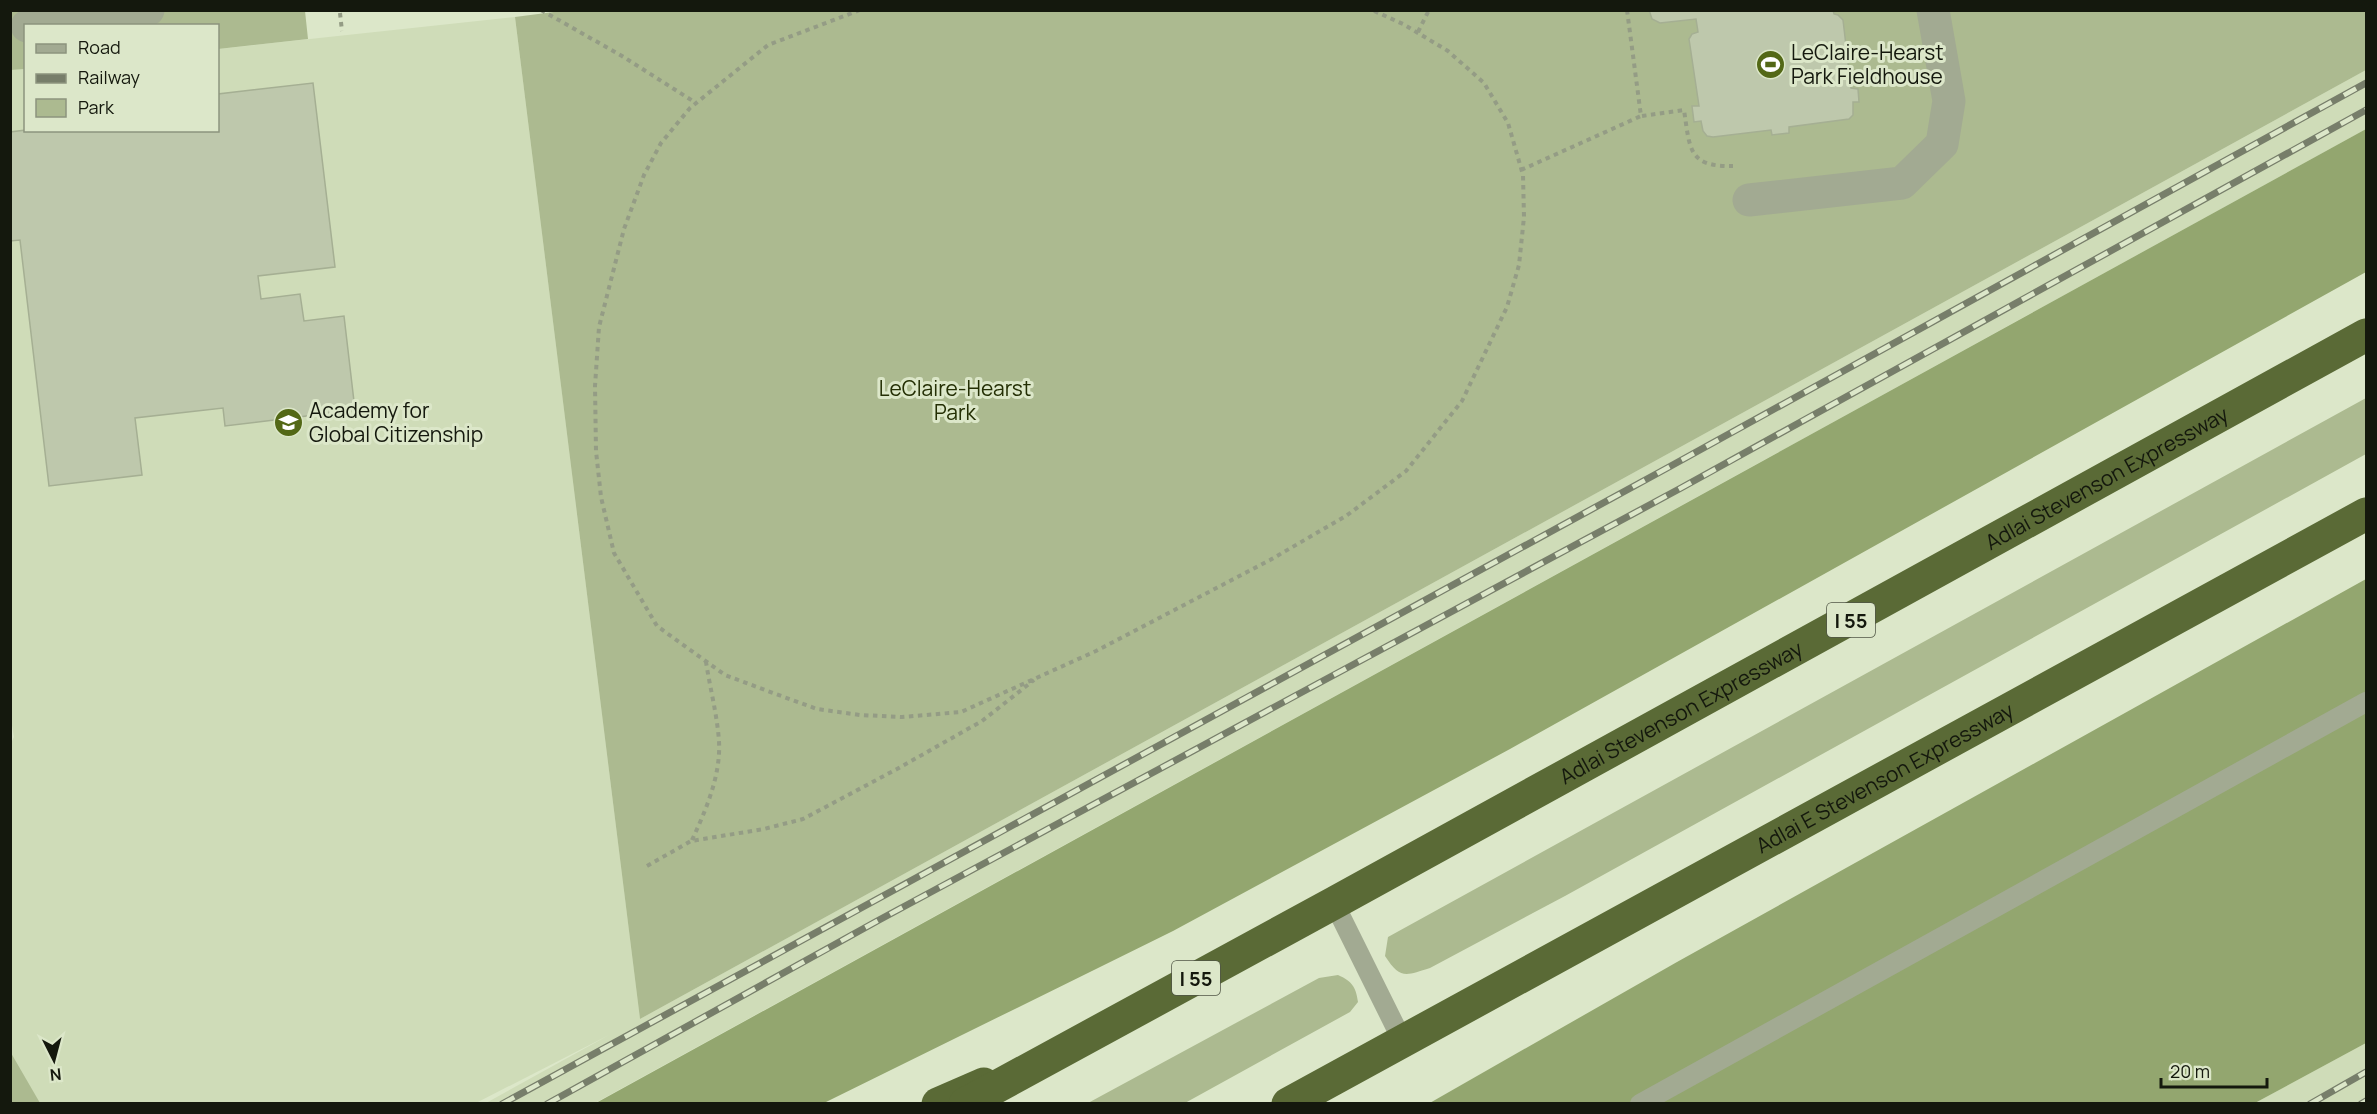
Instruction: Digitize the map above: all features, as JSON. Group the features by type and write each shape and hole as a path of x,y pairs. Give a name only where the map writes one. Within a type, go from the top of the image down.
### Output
{"highway":[{"name":"Adlai Stevenson Expressway","path":"1057,1052 1334,903 2367,335"},
{"name":"Adlai E Stevenson Expressway","path":"1288,1104 2367,514"},
{"path":"938,1104 1057,1052"},
{"name":"I 55","path":"965,1104 1057,1052"}],"street":[{"path":"41,24 148,10"},
{"path":"1749,200 1902,183 1942,144 1949,101 1933,10"}],"lane":[{"path":"1640,1104 2367,702"},
{"path":"1334,903 1402,1041"}],"path":[{"path":"541,10 622,56 696,103"},
{"path":"860,10 768,45 696,103 661,142 644,175 624,229 599,327 595,386 596,451 601,497 614,553 657,626 725,675 817,709 860,715 891,716 961,712 1096,651 1270,560 1346,516 1406,471 1462,400 1507,307 1519,265 1524,217 1521,170 1508,123 1484,84 1448,51 1418,32 1372,10"},
{"path":"1418,32 1429,10"},
{"path":"1627,10 1641,116"},
{"path":"340,13 342,31"},
{"path":"1521,170 1641,116 1684,110 1688,139 1693,154 1705,163 1733,166"},
{"path":"691,841 710,797 717,770 716,717 706,662"},
{"path":"647,866 691,841 764,829 803,819 982,722 1040,676"}],"shaded area":[{"name":"Academy for Global Citizenship","path":"515,17 640,1019 2366,70 2366,129 595,1103 486,1103 609,1035 476,1103 40,1104 10,1053 10,745 14,737 10,714 10,70 24,69 24,132 219,132 219,49"},
{"path":"2366,129 2366,272 1510,749 1173,931 824,1103 596,1103"},
{"path":"2366,579 2366,1043 2255,1103 1428,1104 1677,962"},
{"path":"2366,1043 2366,1103 2255,1103"}],"green space":[{"name":"LeClaire-Hearst Park","path":"569,10 2366,10 2366,70 640,1019 515,17"},
{"path":"10,11 305,11 308,39 219,49 219,24 24,24 24,69 11,70"},
{"path":"2366,398 2366,454 1565,896 1430,968 1404,974 1395,969 1385,956 1388,937"},
{"path":"1338,975 1350,982 1356,992 1358,1002 1350,1012 1185,1103 1088,1103 1319,978"},
{"path":"11,1053 40,1103 11,1103"}],"building":[{"name":"LeClaire-Hearst Park Fieldhouse","path":"1649,10 1833,10 1834,14 1843,20 1851,88 1858,89 1859,102 1853,102 1853,115 1849,119 1789,127 1789,133 1772,135 1771,130 1707,136 1703,131 1701,121 1694,122 1692,106 1699,106 1689,39 1692,34 1698,32 1696,19 1660,23 1652,19"},
{"path":"313,83 335,267 258,276 261,299 300,294 304,321 344,316 355,410 225,426 223,408 135,418 142,475 49,486 20,240 10,241 10,132 219,132 219,94"}],"railway":[{"path":"502,1104 1669,467 2366,83"},
{"path":"547,1104 879,920 1681,488 2366,110"},
{"path":"2310,1104 2366,1072"},
{"path":"2361,1104 2366,1101"}],"place":[{"name":"LeClaire-Hearst Park Fieldhouse","path":"1770,64"},
{"name":"Academy for Global Citizenship","path":"288,422"}]}
